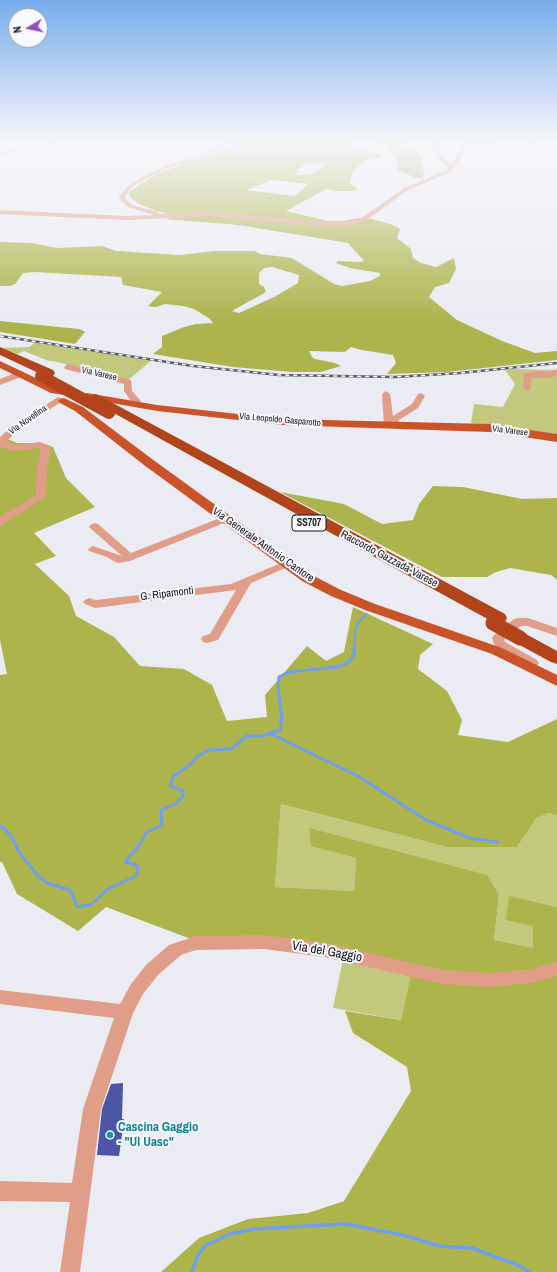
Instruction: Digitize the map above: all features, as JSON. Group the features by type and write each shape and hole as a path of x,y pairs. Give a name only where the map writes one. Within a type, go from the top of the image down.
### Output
{"highway":[{"name":"Raccordo Gazzada-Varese","path":"0,351 45,375 109,413 129,421 496,620 523,635 557,658"},
{"name":"Raccordo Gazzada-Varese","path":"45,375 97,398 129,421"},
{"name":"Raccordo Gazzada-Varese","path":"97,398 109,413"},
{"name":"Raccordo Gazzada-Varese","path":"523,635 557,649"}],"main road":[{"name":"Via Leopoldo Gasparotto","path":"0,364 66,397 97,398 134,404 283,422 463,427"},
{"name":"Via Generale Antonio Cantore","path":"66,397 225,519 307,578 336,593 370,607 497,651 557,681"},
{"name":"Via Varese","path":"463,427 490,428 557,438"}],"street":[{"path":"125,201 130,206 164,216"},
{"path":"0,212 126,218 206,214 310,223 350,223 362,221 388,201"},
{"name":"Via Varese","path":"68,367 128,382 128,391 136,401 134,404"},
{"path":"0,382 21,374"},
{"path":"527,388 527,376 537,374 554,374"},
{"path":"386,394 391,425"},
{"path":"391,425 395,419 415,406 421,396"},
{"name":"Via Novellina","path":"0,522 41,496 42,468 46,448 40,445 16,448 0,443 9,434 66,397"},
{"path":"93,549 119,560 130,558 225,519"},
{"path":"94,526 130,558"},
{"name":"G. Ripamonti","path":"89,602 95,604 233,587 286,564"},
{"path":"207,639 214,637 246,582"},
{"path":"531,667 533,662 500,644 498,638 518,622 528,622 557,632"},
{"name":"Via del Gaggio","path":"70,1272 92,1109 125,1012 137,989 152,970 175,950 196,943 264,942 324,950 443,977 491,980 532,976 557,969"},
{"path":"0,997 125,1012"},
{"path":"0,1191 80,1193"}],"green space":[{"path":"135,201 304,201 286,211 328,221 342,221 358,218 372,219 393,225 400,229 397,238 411,249 413,258 421,263 436,267 454,258 456,269 449,283 435,287 429,297 457,320 502,341 535,353 557,351 557,360 447,372 387,374 396,363 393,355 351,347 345,352 309,351 315,359 335,363 341,366 321,372 292,372 233,367 153,354 162,347 162,336 184,327 196,324 213,323 210,319 194,309 183,306 165,304 156,307 148,306 162,292 123,285 121,277 35,272 23,273 15,284 10,286 0,286 0,242 32,243 57,248 102,246 116,251 180,255 215,251 255,251 260,254 292,258 334,284 342,286 370,281 380,276 380,273 350,268 336,263 338,261 364,261 348,243 238,225 164,219 180,216 156,211","holes":["272,267 299,275 298,283 274,297 239,313 232,311 266,292 264,287 259,284 259,273 264,268"]},
{"path":"0,321 79,329 85,332 75,344 0,332"},
{"path":"35,343 151,361 128,380 49,361 24,351 17,354 1,348 29,347"},
{"path":"505,370 557,370 557,434 471,423 474,404 503,407 515,384"},
{"path":"5,438 17,443 42,443 53,447 66,478 95,507 34,533 56,556 35,564 69,596 76,616 114,637 140,666 184,669 212,685 227,721 267,717 265,695 307,646 326,661 344,652 353,607 433,644 420,655 418,669 447,691 462,720 458,735 508,742 557,719 557,816 549,813 536,818 517,847 447,847 281,804 275,887 354,891 356,858 311,846 309,828 487,875 499,895 494,940 533,948 533,926 506,920 509,896 557,907 557,1272 161,1272 199,1238 248,1219 308,1213 344,1201 411,1091 407,1067 353,1033 345,1011 401,1020 413,964 328,944 263,937 191,939 106,907 78,931 17,894 2,862 0,862 0,675 7,674 0,640 0,441"},
{"path":"433,486 463,487 522,499 557,498 557,580 551,575 510,568 496,572 487,577 442,577 280,492 344,504 382,524 413,520 419,504"},
{"path":"281,804 447,847 517,847 535,818 549,813 557,816 557,907 509,897 533,926 533,949 494,940 499,895 311,846 356,858 354,891 275,887"},
{"path":"343,959 411,974 401,1020 333,1008"}],"building":[{"name":"Cascina Gaggio - \"Ul Uasc\"","path":"123,1083 122,1119 124,1119 119,1156 97,1155 102,1109 111,1084"}],"waterway":[{"path":"354,649 356,627 360,620 367,614"},
{"path":"270,734 280,730 282,718 278,689 279,677 289,672 337,667 348,663 354,654 354,649"},
{"path":"0,827 4,828 11,836 19,852 39,877 47,883 70,890 77,907 92,904 108,889 136,876 138,870 137,865 125,862 140,844 147,832 162,825 161,810 177,803 183,796 183,791 170,786 173,777 193,762 196,757 209,750 231,749 247,736 263,736 270,734"},
{"path":"270,734 358,776 426,820 470,838 497,842"},
{"path":"192,1272 198,1255 206,1245 230,1234 253,1229 345,1224 403,1235 439,1246 472,1248 518,1265 529,1272"}],"railway":[{"path":"0,336 193,366 279,375 395,377 460,373 557,363"}],"place":[{"name":"Cascina Gaggio - \"Ul Uasc\"","path":"110,1135"}]}
